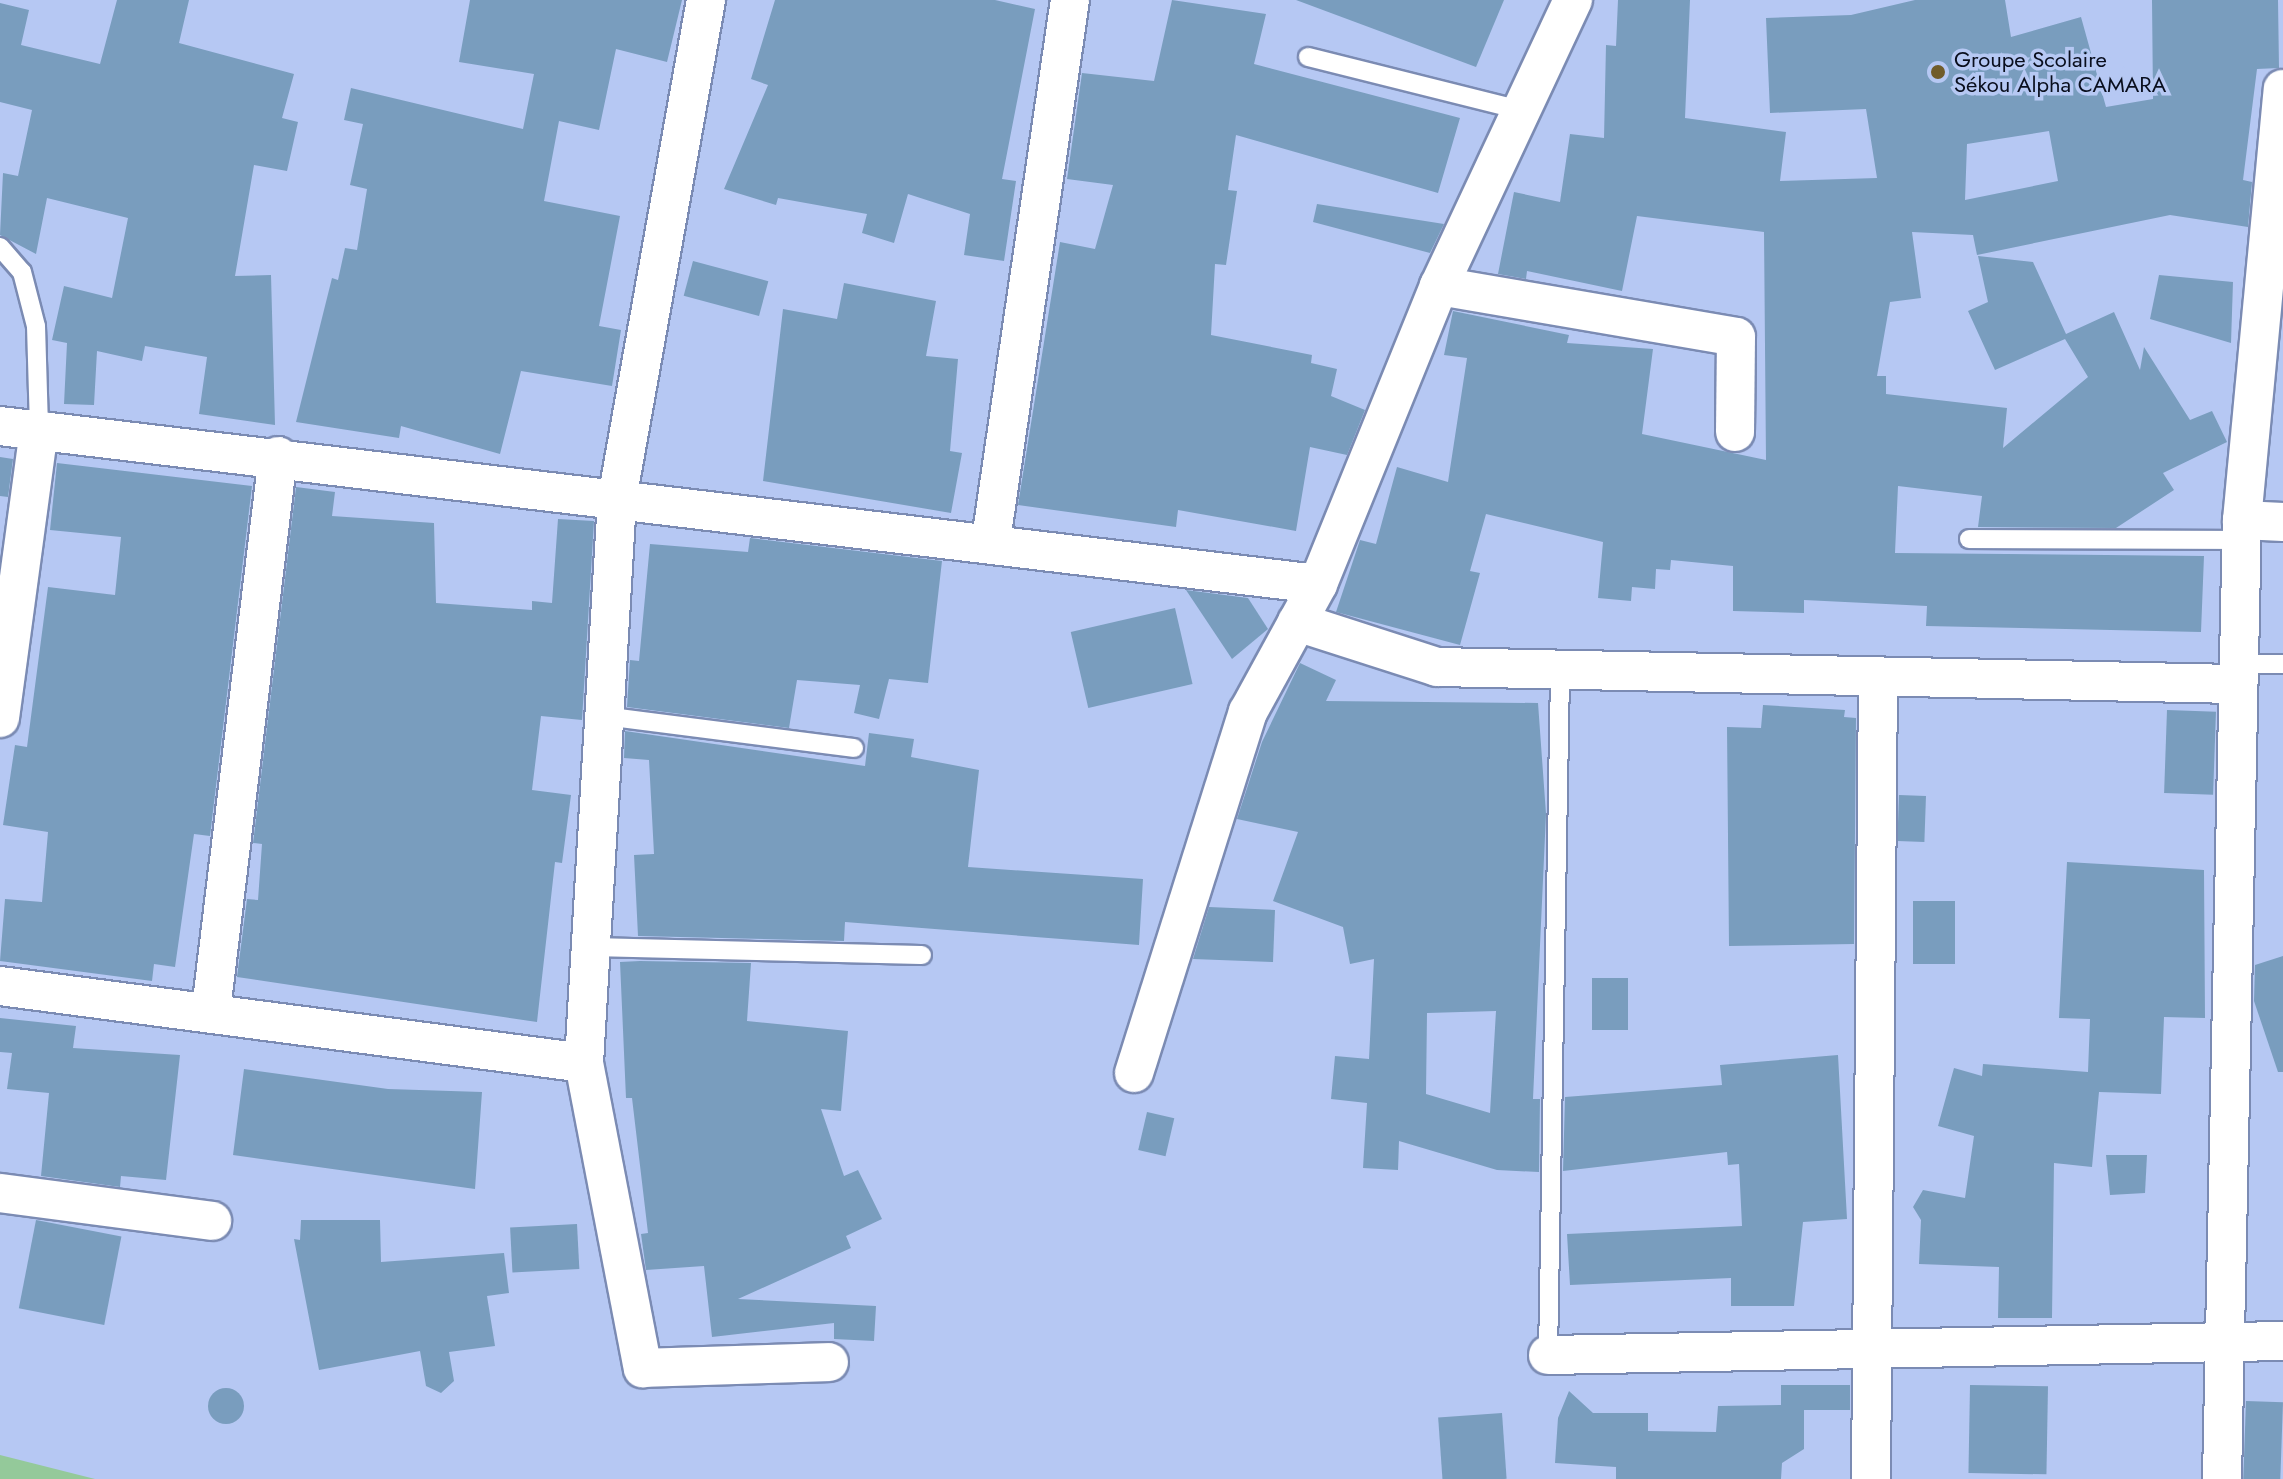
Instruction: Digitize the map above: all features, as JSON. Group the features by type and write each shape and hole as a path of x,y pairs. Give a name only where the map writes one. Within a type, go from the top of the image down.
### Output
{"street":[{"path":"706,0 617,499 584,1063 643,1368 829,1362"},
{"path":"991,540 1070,0"},
{"path":"1134,1073 1248,712 1318,584 1439,286 1573,0"},
{"path":"2222,1479 2241,530 2283,89"},
{"path":"1439,286 1736,337 1735,432"},
{"path":"0,426 991,540 1318,584"},
{"path":"0,718 39,430"},
{"path":"211,1010 278,456"},
{"path":"2241,530 2283,522"},
{"path":"1297,622 1437,667 1878,682 2236,674"},
{"path":"1871,1479 1878,682"},
{"path":"0,986 211,1010 584,1063"},
{"path":"0,1193 212,1221"},
{"path":"1548,1355 2283,1341"}],"lane":[{"path":"1308,57 1521,110"},
{"path":"0,247 22,272 36,326 39,430"},
{"path":"1969,539 2241,530"},
{"path":"2236,674 2283,664"},
{"path":"1548,1355 1560,672"},
{"path":"604,716 854,748"},
{"path":"591,947 922,955"}],"green space":[{"path":"0,1455 95,1479 0,1479"}],"building":[{"path":"117,0 189,0 179,43 294,74 282,118 298,122 287,171 254,165 235,276 271,275 275,425 199,414 207,357 145,346 142,361 97,351 94,405 64,404 67,343 52,340 64,286 112,298 128,218 47,198 36,254 0,235 3,173 18,176 32,110 0,102 0,3 29,10 21,45 100,64"},
{"path":"470,0 682,0 667,62 616,49 599,130 559,121 544,201 620,216 599,326 621,330 612,386 521,371 500,454 401,426 399,438 296,422 332,278 338,280 345,248 357,250 367,189 350,185 363,124 344,120 351,88 523,129 534,74 459,62"},
{"path":"775,0 995,0 1035,9 1002,179 1016,181 1004,261 964,255 970,214 908,194 894,243 862,233 867,214 778,198 776,205 724,189 768,85 751,79"},
{"path":"1172,0 1266,14 1254,64 1460,118 1438,193 1236,135 1228,190 1237,191 1226,265 1215,264 1211,335 1312,355 1311,363 1337,369 1331,396 1365,410 1347,455 1310,447 1296,531 1178,510 1176,527 1018,505 1060,242 1095,249 1113,185 1067,179 1082,73 1154,81"},
{"path":"1296,0 1504,0 1476,67"},
{"path":"1618,0 1690,0 1685,118 1786,132 1780,181 1877,178 1866,109 1770,113 1766,18 1851,15 1915,0 2005,0 2011,37 2081,17 2106,107 2153,99 2152,0 2278,0 2279,68 2257,69 2243,180 2252,182 2248,227 2170,215 1977,255 1973,235 1912,232 1921,298 1890,302 1877,376 1886,376 1886,394 2007,408 2003,448 2088,377 2065,339 1995,370 1968,311 1988,302 1978,256 2033,262 2066,334 2114,312 2140,370 2144,347 2190,420 2212,411 2227,442 2163,473 2174,490 2116,528 1978,527 1982,496 1898,486 1895,553 2204,556 2201,632 1926,626 1927,606 1804,600 1804,613 1733,611 1733,566 1671,560 1670,570 1656,569 1655,589 1632,587 1631,601 1598,598 1603,542 1486,514 1470,571 1480,573 1460,645 1336,612 1360,540 1376,544 1397,467 1448,482 1467,358 1444,355 1453,311 1569,335 1567,343 1653,349 1642,434 1766,460 1764,232 1637,216 1622,291 1527,271 1526,279 1498,274 1514,192 1560,202 1570,134 1604,138 1606,45 1616,46","holes":["2049,131 2058,181 1965,200 1967,144"]},
{"path":"1317,204 1444,224 1430,253 1313,222"},
{"path":"693,261 768,281 759,316 684,296"},
{"path":"2159,275 2233,282 2231,343 2150,319"},
{"path":"844,283 936,301 926,356 958,359 950,451 962,453 951,513 763,481 783,309 837,319"},
{"path":"0,457 13,459 8,497 0,496"},
{"path":"57,463 252,486 210,836 194,834 175,967 154,964 152,981 0,961 5,899 42,902 48,832 3,825 15,745 27,747 48,587 115,595 121,537 50,530"},
{"path":"296,487 335,492 332,516 434,523 436,603 532,610 532,601 552,603 558,519 594,521 582,720 541,716 532,790 571,795 562,863 555,862 537,1022 237,977 247,899 258,900 262,844 253,843"},
{"path":"750,538 942,561 928,683 889,679 879,719 854,713 860,685 797,680 789,728 627,707 630,660 639,661 650,544 748,552"},
{"path":"1186,590 1248,598 1268,629 1232,659"},
{"path":"1175,608 1193,684 1088,708 1071,632"},
{"path":"1300,663 1336,680 1326,701 1538,703 1546,814 1533,1099 1540,1099 1539,1172 1497,1170 1399,1141 1398,1170 1363,1168 1367,1103 1331,1099 1335,1056 1369,1059 1374,959 1350,964 1343,927 1273,901 1298,832 1237,819 1262,742","holes":["1496,1011 1490,1113 1426,1094 1427,1013"]},
{"path":"1763,705 1845,710 1844,717 1856,718 1854,944 1729,946 1727,727 1761,728"},
{"path":"2167,710 2216,712 2213,795 2164,793"},
{"path":"625,731 865,766 869,733 914,739 911,757 979,770 968,867 1143,879 1139,945 845,922 844,941 638,936 634,855 654,854 649,760 624,758"},
{"path":"1899,795 1926,796 1924,842 1897,841"},
{"path":"2067,862 2204,870 2205,1018 2164,1017 2161,1094 2099,1092 2092,1167 2054,1163 2052,1318 1998,1318 1999,1267 1919,1264 1921,1220 1913,1207 1923,1190 1965,1198 1974,1136 1938,1126 1954,1068 1982,1076 1983,1064 2088,1072 2090,1019 2059,1018"},
{"path":"1913,901 1955,901 1955,964 1913,964"},
{"path":"1209,907 1275,910 1273,962 1193,959"},
{"path":"2283,956 2283,1072 2278,1072 2254,1001 2255,965"},
{"path":"620,962 751,963 747,1021 848,1031 841,1111 821,1109 844,1176 858,1170 882,1219 846,1236 851,1248 738,1299 876,1306 874,1341 834,1339 834,1323 712,1337 704,1266 646,1270 641,1234 648,1233 632,1098 626,1098"},
{"path":"1592,978 1628,978 1628,1030 1592,1030"},
{"path":"0,1018 76,1026 73,1048 180,1055 166,1180 121,1176 120,1187 41,1176 49,1093 7,1089 12,1053 0,1052"},
{"path":"1838,1055 1847,1219 1803,1222 1794,1306 1731,1306 1731,1278 1570,1285 1567,1234 1742,1226 1739,1164 1728,1165 1727,1152 1563,1171 1565,1097 1722,1085 1720,1065"},
{"path":"244,1069 388,1089 482,1092 475,1189 233,1155"},
{"path":"1147,1112 1174,1118 1166,1156 1138,1150"},
{"path":"2106,1155 2147,1155 2145,1193 2110,1195"},
{"path":"36,1220 121,1237 104,1325 19,1308"},
{"path":"301,1220 380,1220 381,1262 504,1253 509,1293 487,1296 495,1346 449,1352 454,1381 441,1393 426,1386 420,1351 319,1370 294,1239 300,1240"},
{"path":"577,1224 579,1269 512,1272 510,1228"},
{"path":"1781,1385 1850,1385 1850,1410 1804,1410 1804,1449 1782,1463 1781,1479 1616,1479 1616,1467 1555,1463 1558,1418 1569,1391 1593,1413 1648,1413 1648,1431 1716,1432 1718,1406 1781,1405"},
{"path":"1970,1385 2048,1386 2046,1474 1968,1473"},
{"path":"226,1388 238,1394 244,1406 238,1418 226,1424 214,1418 208,1406 214,1394"},
{"path":"2246,1401 2283,1402 2280,1479 2243,1479"},
{"path":"1502,1413 1507,1479 1442,1479 1438,1417"}],"place":[{"name":"Groupe Scolaire Sékou Alpha CAMARA","path":"1938,72"}]}
